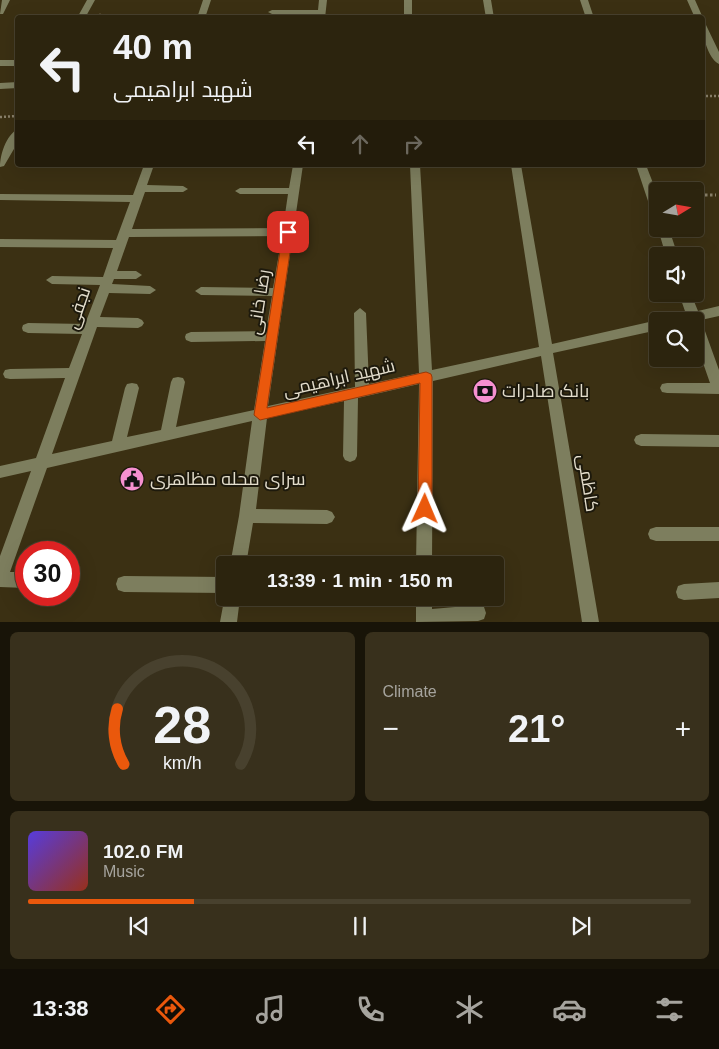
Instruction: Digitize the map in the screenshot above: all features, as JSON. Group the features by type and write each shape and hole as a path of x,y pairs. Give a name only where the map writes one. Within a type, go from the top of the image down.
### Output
{"street":[{"path":"0,12 6,0"},
{"path":"83,15 91,0"},
{"path":"202,15 207,0"},
{"path":"272,12 321,15 324,0"},
{"path":"408,0 408,15"},
{"path":"487,0 490,15"},
{"path":"584,0 589,15"},
{"path":"691,0 698,15"},
{"path":"705,31 719,61"},
{"path":"0,63 15,63"},
{"path":"0,86 15,85"},
{"path":"0,164 15,137"},
{"path":"5,154 15,154"},
{"name":"نجفی","path":"0,578 148,167"},
{"name":"رضا خانی","path":"240,556 298,167"},
{"path":"415,167 426,377 424,556"},
{"name":"کاظمی","path":"516,167 591,622"},
{"path":"642,167 649,188"},
{"path":"0,197 138,194 183,189"},
{"path":"240,191 294,191"},
{"path":"0,243 288,232"},
{"path":"107,281 136,275"},
{"path":"52,280 107,281 150,290"},
{"path":"200,290 279,292"},
{"path":"704,316 719,311"},
{"path":"350,456 357,393 360,313"},
{"path":"28,328 138,323"},
{"name":"شهید ابراهیمی","path":"0,472 649,327"},
{"path":"191,337 272,336"},
{"path":"667,388 719,389 704,348"},
{"path":"10,374 75,373"},
{"path":"168,435 178,382"},
{"path":"118,446 132,388"},
{"path":"641,440 719,441"},
{"path":"247,516 327,518"},
{"path":"656,534 719,534"},
{"path":"0,578 15,579"},
{"path":"124,584 216,585"},
{"path":"684,592 719,590"},
{"path":"228,622 231,606"},
{"path":"424,606 424,620 478,613"}],"path":[{"path":"705,96 719,96"},
{"path":"0,116 15,116"},
{"path":"704,195 716,195"}],"place":[{"name":"بانک صادرات","path":"485,391"},
{"name":"سرای محله مظاهری","path":"132,479"}],"route":[{"path":"288,232 260,415 426,377 425,509"}]}
